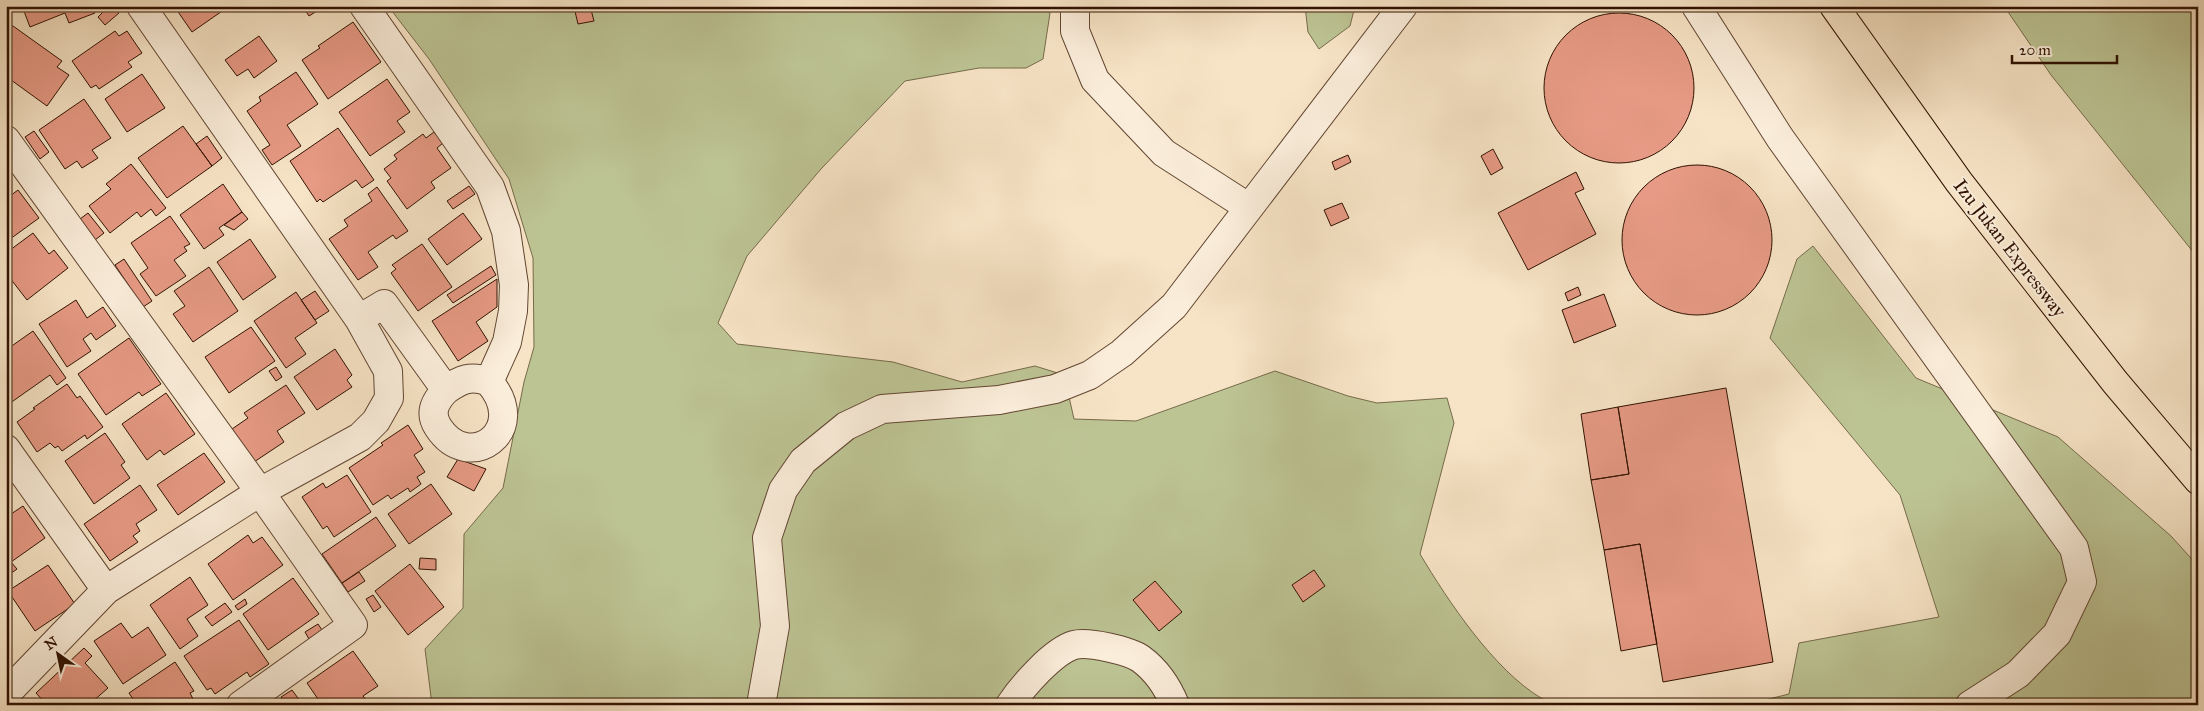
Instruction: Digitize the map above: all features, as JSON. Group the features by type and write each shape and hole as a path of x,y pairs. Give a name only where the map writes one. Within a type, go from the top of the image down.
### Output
{"highway":[{"name":"Izu Jukan Expressway","path":"1834,6 1959,182 2115,382 2198,480"}],"street":[{"path":"6,694 18,684 106,590 260,492 360,437 376,421 389,398 388,371 359,320 141,6"},
{"path":"364,6 490,187 506,232 514,285 514,311 507,342 489,382"},
{"path":"1075,6 1075,31 1095,80 1164,153 1248,207"},
{"path":"762,705 775,626 768,538 782,490 804,462 846,426 882,409 999,400 1055,389 1090,374 1122,353 1174,306 1248,207 1404,6"},
{"path":"1696,6 1780,138 2074,548 2082,582 2057,634 2018,674 1970,705"},
{"path":"6,140 260,492 353,626 241,705"},
{"path":"359,320 384,304 446,390"},
{"path":"479,378 489,382 500,399 504,415 502,429 482,446 472,448 451,442 434,421 433,410 438,398 446,390 460,380 479,378"},
{"path":"6,449 106,590"},
{"path":"1010,705 1021,688 1052,658 1074,645 1103,645 1141,658 1167,687 1176,705"}],"green space":[{"path":"388,6 1039,6 1050,13 1043,59 1026,68 979,68 905,81 821,169 747,256 718,323 737,344 893,362 962,382 1035,366 1064,375 1074,419 1136,421 1275,371 1348,396 1377,403 1447,398 1454,423 1420,554 1458,613 1489,653 1523,686 1541,698 1563,705 432,705 425,649 463,608 464,534 503,488 524,382 534,347 533,258 509,179 429,59"},
{"path":"1305,6 1355,6 1350,26 1319,49 1308,32"},
{"path":"2004,6 2198,6 2198,258 2051,75"},
{"path":"1813,246 1916,378 2058,437 2171,536 2198,566 2198,705 1745,705 1789,694 1799,643 1939,617 1900,495 1770,338 1797,259"}],"building":[{"path":"22,6 92,6 95,13 69,23 65,13 30,27"},
{"path":"174,6 227,6 228,7 192,32"},
{"path":"302,6 325,6 309,16"},
{"path":"590,6 594,21 578,24 574,7"},
{"path":"108,7 112,12 115,9 119,13 105,25 98,17"},
{"path":"1619,13 1648,19 1672,35 1688,59 1694,88 1688,117 1672,141 1648,157 1619,163 1590,157 1566,141 1550,117 1544,88 1550,59 1566,35 1590,19"},
{"path":"6,21 62,61 57,67 69,75 47,106 11,80 6,87"},
{"path":"353,22 381,62 328,99 302,60 320,48 318,46"},
{"path":"115,31 119,36 127,31 142,53 128,62 132,67 99,89 96,85 91,88 72,61"},
{"path":"259,36 277,61 254,78 248,69 237,76 225,60"},
{"path":"296,72 318,104 287,125 301,146 272,165 262,150 270,145 247,111 261,101 259,97"},
{"path":"142,74 165,108 127,132 105,99"},
{"path":"387,79 410,112 397,121 405,132 370,156 339,112"},
{"path":"84,99 111,138 92,150 98,158 82,168 77,161 65,169 39,130"},
{"path":"183,126 212,166 167,198 138,158"},
{"path":"338,128 374,180 362,188 356,180 323,202 320,199 317,202 290,161"},
{"path":"34,131 49,152 40,159 25,137"},
{"path":"434,132 443,143 437,148 451,168 431,182 435,188 407,209 387,181 391,178 384,169 397,159 394,155 423,134 426,138"},
{"path":"207,136 222,158 212,166 196,144"},
{"path":"1493,149 1503,168 1491,175 1481,156"},
{"path":"1348,155 1351,162 1335,170 1332,162"},
{"path":"131,164 166,208 156,216 151,209 141,217 137,212 110,233 89,206 111,189 106,184"},
{"path":"1697,165 1726,171 1750,187 1766,211 1772,240 1766,269 1750,293 1726,309 1697,315 1668,309 1644,293 1628,269 1622,240 1628,211 1644,187 1668,171"},
{"path":"1576,172 1584,189 1575,193 1596,234 1528,270 1498,213"},
{"path":"223,184 242,212 219,228 224,235 204,249 180,215"},
{"path":"469,186 475,194 453,209 447,201"},
{"path":"377,187 408,231 396,239 393,235 368,252 378,267 358,280 329,239 348,226 344,220 372,201 368,194"},
{"path":"18,190 39,218 6,242 6,199"},
{"path":"1342,203 1349,218 1331,226 1324,210"},
{"path":"242,212 248,219 234,230 224,225"},
{"path":"88,213 104,233 95,240 80,219"},
{"path":"463,213 482,239 447,265 428,239"},
{"path":"170,216 190,244 184,247 187,251 174,260 186,276 156,296 140,274 148,268 131,243"},
{"path":"33,233 49,254 54,250 68,268 27,300 6,273 6,253"},
{"path":"250,239 276,277 243,300 217,262"},
{"path":"422,244 452,287 418,311 391,273 396,269 392,265"},
{"path":"124,259 152,301 143,307 115,265"},
{"path":"491,266 496,275 453,303 447,295"},
{"path":"209,267 238,311 193,342 173,314 185,306 174,291"},
{"path":"497,279 497,307 476,322 488,341 458,361 432,321"},
{"path":"1578,287 1581,295 1568,301 1565,293"},
{"path":"315,291 329,311 315,320 301,300"},
{"path":"296,292 317,323 295,338 306,354 286,368 254,321"},
{"path":"1604,294 1616,326 1574,343 1562,310"},
{"path":"76,300 87,318 103,307 116,326 96,340 91,333 83,339 91,351 67,367 39,324"},
{"path":"251,327 275,361 229,393 205,357"},
{"path":"33,331 66,378 57,385 50,375 6,406 6,350"},
{"path":"129,338 161,384 142,396 139,392 106,415 78,374"},
{"path":"335,349 352,375 347,380 352,387 317,410 294,377"},
{"path":"276,367 282,377 276,381 269,371"},
{"path":"67,384 77,398 80,396 103,427 87,439 85,435 62,451 58,446 55,448 50,443 37,452 17,422"},
{"path":"286,385 305,413 277,431 284,442 254,462 232,429 248,418 244,413"},
{"path":"1726,388 1773,662 1663,682 1640,544 1604,550 1591,480 1629,474 1618,407"},
{"path":"166,393 195,434 164,455 160,450 147,460 122,424"},
{"path":"1618,407 1629,474 1591,480 1581,414"},
{"path":"408,425 423,449 414,455 425,472 417,477 421,484 410,492 408,488 391,499 388,495 373,505 349,468"},
{"path":"105,433 125,462 121,465 130,478 94,504 65,461"},
{"path":"204,453 225,482 178,515 157,485"},
{"path":"458,459 486,469 474,491 447,477"},
{"path":"347,475 371,512 334,537 327,526 323,529 302,497 323,483 326,488"},
{"path":"431,484 452,514 409,544 388,514"},
{"path":"140,485 157,510 136,524 140,531 133,536 138,542 110,561 84,524"},
{"path":"23,506 45,538 11,562 17,569 6,577 6,512 8,511 11,514"},
{"path":"376,517 396,546 342,583 322,554"},
{"path":"248,535 253,543 262,537 283,565 233,600 208,564"},
{"path":"1640,544 1657,644 1621,651 1604,550"},
{"path":"420,558 436,559 436,570 419,569"},
{"path":"410,564 444,607 408,635 375,591"},
{"path":"48,565 75,604 35,631 8,591"},
{"path":"1314,570 1325,586 1303,602 1292,585"},
{"path":"359,572 365,581 348,592 342,583"},
{"path":"190,577 208,605 187,619 198,636 180,649 150,605"},
{"path":"293,578 319,614 268,650 243,614"},
{"path":"1155,581 1182,612 1159,631 1133,600"},
{"path":"373,595 381,607 374,612 366,599"},
{"path":"245,599 247,604 238,610 235,606"},
{"path":"225,603 232,612 212,626 205,617"},
{"path":"239,620 269,664 250,677 247,672 215,694 211,688 207,690 184,656"},
{"path":"121,623 132,638 148,627 166,655 123,684 94,641"},
{"path":"318,624 322,630 309,639 305,632"},
{"path":"84,648 92,656 85,663 108,688 91,703 89,701 85,705 47,705 36,693"},
{"path":"353,651 378,686 363,696 368,702 364,705 322,705 307,683"},
{"path":"175,662 194,691 190,693 193,699 184,705 137,705 129,693"},
{"path":"292,690 303,705 286,705 281,697"}]}
